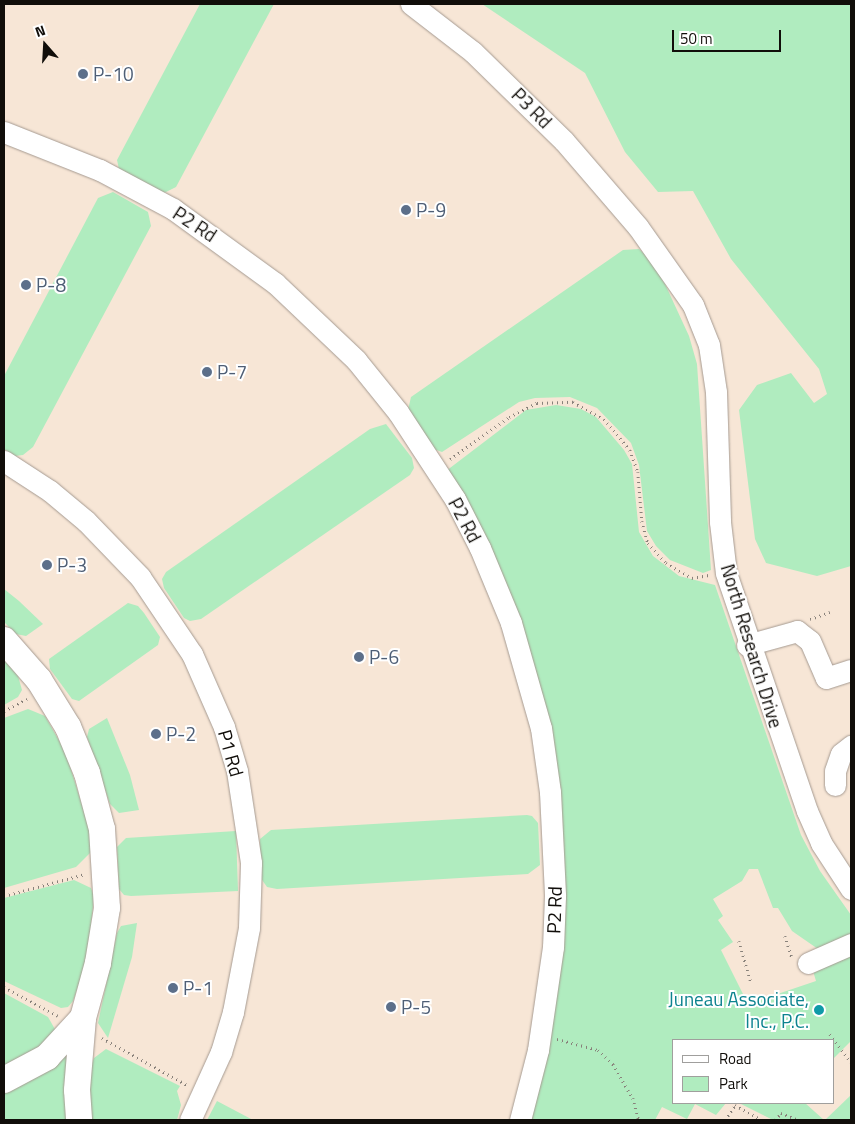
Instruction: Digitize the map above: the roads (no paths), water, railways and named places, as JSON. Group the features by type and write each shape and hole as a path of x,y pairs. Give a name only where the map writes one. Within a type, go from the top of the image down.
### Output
{"main road":[{"path":"4,640 38,680 68,727 87,773 102,829 107,908 98,963 81,1024 78,1090 79,1120"},
{"path":"4,1080 48,1057 81,1024"}],"street":[{"name":"P3 Rd","path":"411,4 510,86 564,141 638,227"},
{"name":"P2 Rd","path":"4,132 114,177 173,209 240,255 319,323 356,360 395,408 436,468 480,548 511,623 541,728 550,792 556,896 553,947 538,1050 520,1120"},
{"name":"North Research Drive","path":"638,227 693,305 710,345 716,392 720,522 726,573 748,645 807,811 821,844 851,889"},
{"name":"P1 Rd","path":"4,461 50,491 86,520 140,577 192,654 212,695 237,771 251,863 247,936 233,1012 221,1052 190,1120"},
{"path":"748,645 797,631 810,641 826,678 851,670"},
{"path":"835,785 835,771 841,754 851,746"},
{"path":"800,962 851,944"}],"place":[{"name":"P-10","path":"83,74"},
{"name":"P-9","path":"406,210"},
{"name":"P-8","path":"26,285"},
{"name":"P-7","path":"207,372"},
{"name":"P-3","path":"47,565"},
{"name":"P-6","path":"359,657"},
{"name":"P-2","path":"156,734"},
{"name":"P-1","path":"173,988"},
{"name":"P-5","path":"391,1007"},
{"name":"Juneau Associate, Inc., P.C.","path":"819,1010"}]}
